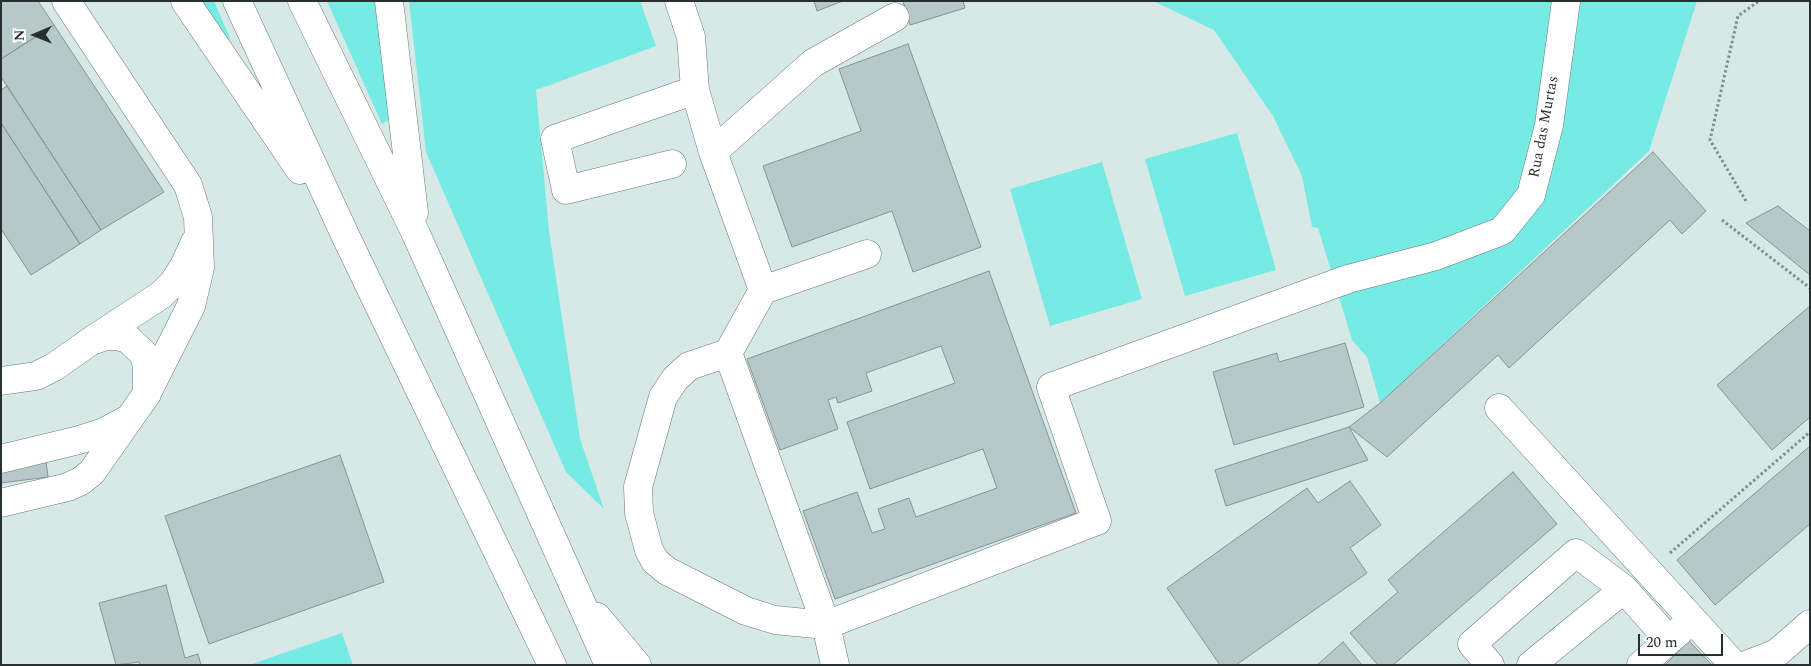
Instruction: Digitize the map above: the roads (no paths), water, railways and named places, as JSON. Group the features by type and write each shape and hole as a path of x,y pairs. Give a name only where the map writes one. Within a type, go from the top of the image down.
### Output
{"main road":[{"path":"1,503 68,488 92,472 146,395 191,306 200,268 194,199 188,185 66,1"},
{"path":"185,1 346,237"},
{"path":"236,1 346,237 524,603 552,665"},
{"path":"302,1 416,234 609,665"},
{"path":"388,1 416,234"},
{"path":"679,1 691,37 695,90 713,152 763,290"},
{"name":"Rua das Murtas","path":"826,625 1097,521 1051,387 1348,279 1436,256 1502,231 1531,195 1549,124 1566,1"},
{"path":"713,152 813,63 895,18"},
{"path":"672,164 566,190 555,139 695,90"},
{"path":"1,380 36,376 54,367 161,295 174,282 194,249 198,231"},
{"path":"826,625 775,620 746,611 667,571 655,561 650,550 639,513 638,487 663,397 675,378 689,366 728,353 763,290 867,254"},
{"path":"91,341 106,336 117,336 128,339 136,345 143,353 147,365 146,395"},
{"path":"728,353 826,625 835,665"},
{"path":"1499,408 1734,665"},
{"path":"1,459 104,432 131,417"},
{"path":"1490,665 1472,644 1576,553 1624,589 1669,640"},
{"path":"574,589 637,665"},
{"path":"1531,665 1624,589"},
{"path":"524,603 537,665"},
{"path":"1641,665 1692,619"},
{"path":"1746,665 1777,653 1810,624"}]}
